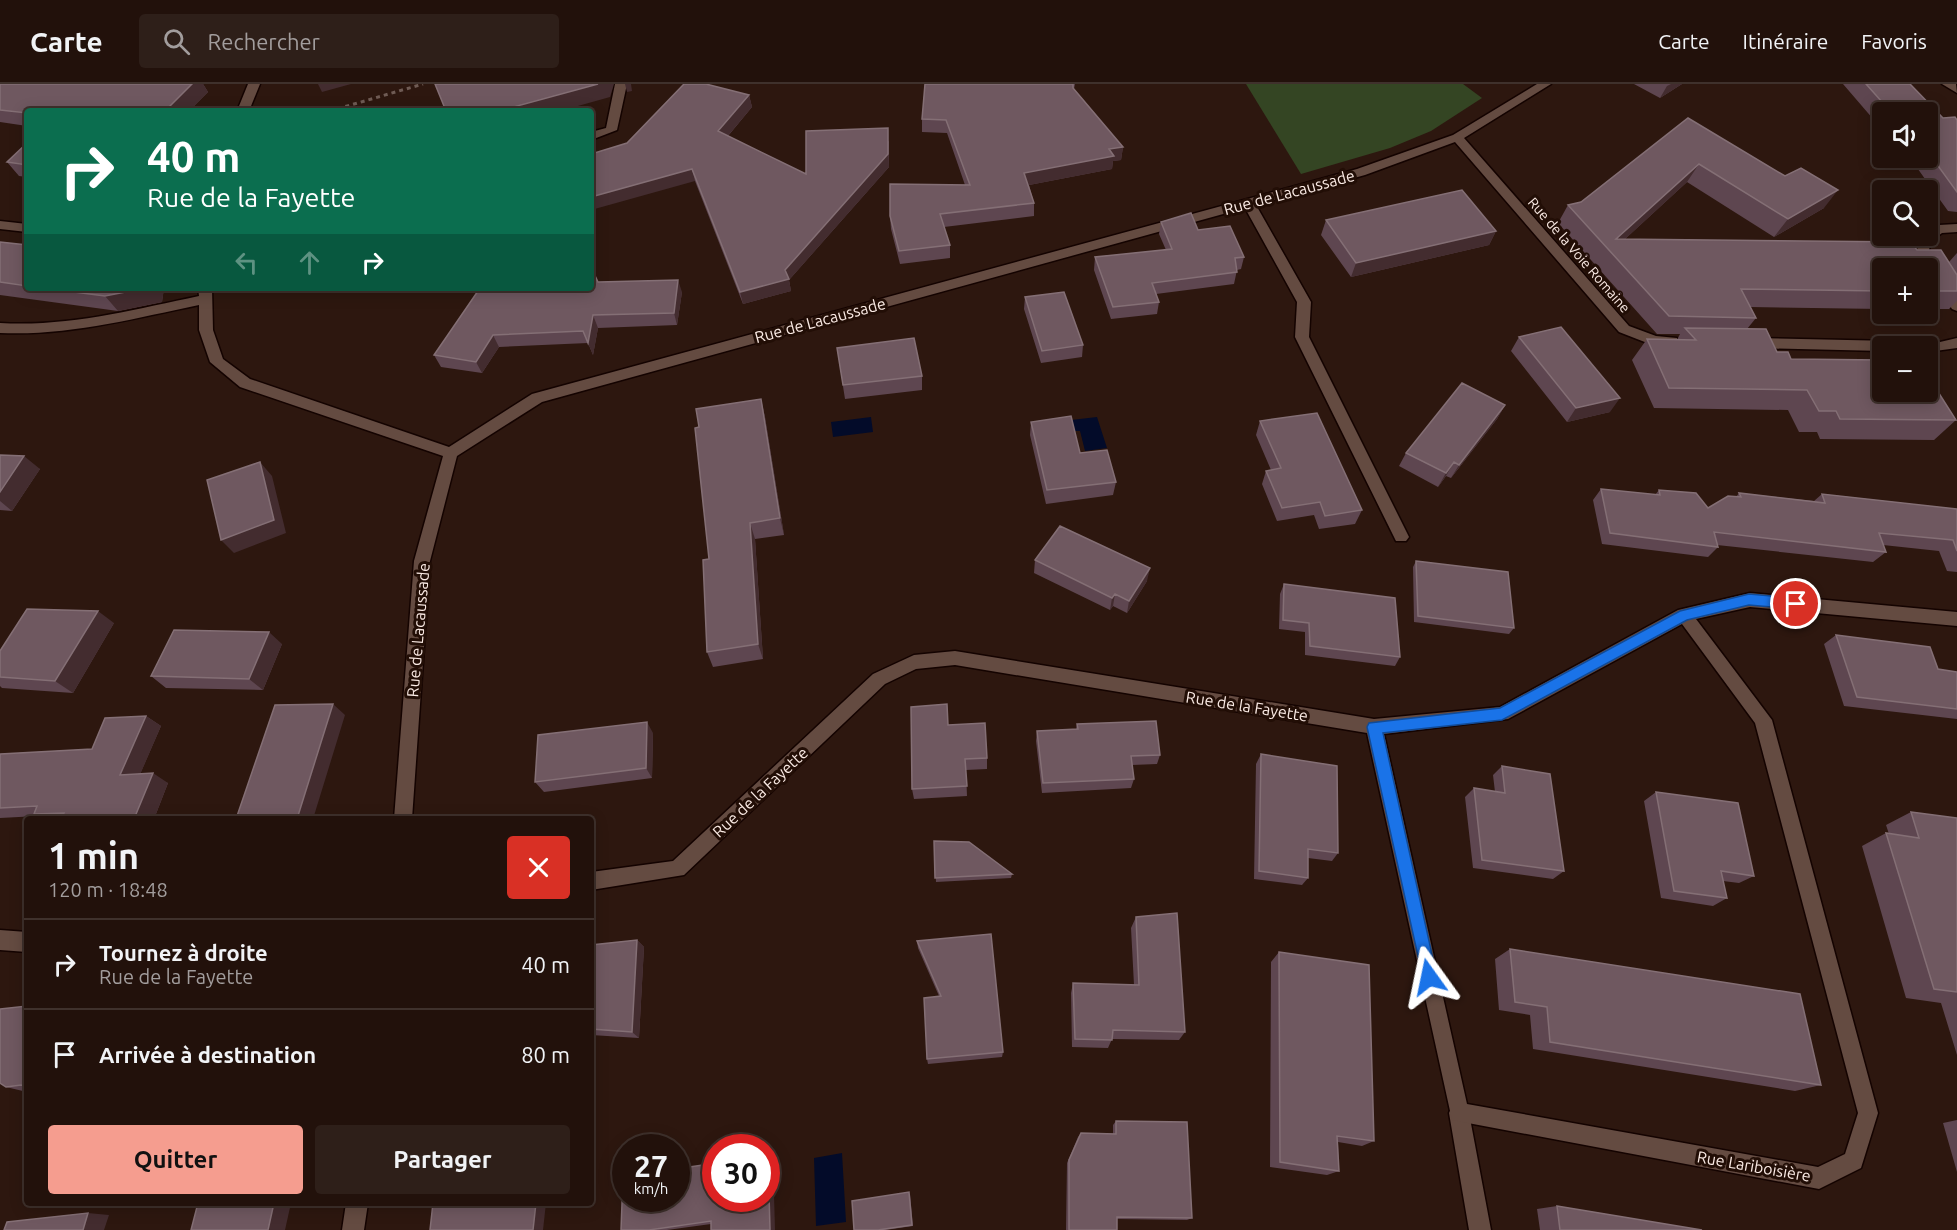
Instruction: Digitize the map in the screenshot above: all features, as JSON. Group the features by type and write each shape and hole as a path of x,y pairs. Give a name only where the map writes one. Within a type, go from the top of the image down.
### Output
{"street":[{"path":"244,108 254,84"},
{"path":"594,135 611,130 621,84"},
{"name":"Rue de Lacaussade","path":"404,816 422,561 451,453 537,398 1361,172 1457,137 1545,84"},
{"path":"1948,84 1957,90"},
{"name":"Rue de la Voie Romaine","path":"1457,137 1624,329 1655,341 1691,342"},
{"path":"1249,203 1304,302 1302,337 1401,537"},
{"path":"0,225 24,228"},
{"path":"1957,228 1940,229 1925,239 1923,250 1957,306"},
{"path":"0,328 24,331 71,326 205,293 206,330 217,362 245,382 451,453"},
{"path":"1738,343 1940,347 1957,343"},
{"name":"Rue de la Fayette","path":"594,881 677,869 879,679 914,662 955,658 1374,727 1502,714 1684,615 1749,600 1957,619"},
{"name":"Rue Lariboisière","path":"1459,1113 1819,1178 1854,1161 1868,1113 1763,720 1684,615"},
{"path":"1374,727 1459,1113 1480,1230"},
{"path":"0,939 24,942"},
{"path":"353,1230 357,1206"}],"path":[{"path":"340,108 423,84"}],"green space":[{"path":"1246,84 1463,84 1482,98 1431,131 1390,148 1301,174"}],"water":[{"path":"871,417 873,432 833,437 831,422"},
{"path":"1097,417 1107,448 1085,451 1080,431 1074,431 1071,420"},
{"path":"842,1153 846,1222 816,1226 814,1158"}],"building":[{"path":"0,84 192,84 168,108 24,108 24,113 0,110"},
{"path":"435,84 598,84 510,108 445,108"},
{"path":"684,84 706,84 749,95 718,131 806,174 806,131 888,128 888,154 785,270 789,279 740,292 692,169 594,196 594,153 627,143"},
{"path":"925,84 1073,84 1073,88 1123,147 1109,149 1114,156 1024,173 1034,203 940,214 950,245 899,251 890,216 890,184 970,185 946,120 922,119"},
{"path":"1866,84 1910,84 1927,102 1882,102"},
{"path":"1938,113 1943,118 1955,117 1957,120 1957,192 1938,166"},
{"path":"1688,118 1785,176 1801,168 1838,190 1788,219 1699,164 1616,239 1872,242 1872,246 1914,246 1917,250 1941,250 1957,275 1957,291 1938,291 1938,258 1872,258 1872,291 1741,289 1756,318 1669,316 1568,205 1581,202"},
{"path":"24,146 24,165 7,162"},
{"path":"1462,190 1496,231 1356,263 1326,220"},
{"path":"1191,213 1198,230 1230,226 1244,257 1235,258 1237,272 1152,283 1159,302 1113,307 1095,257 1172,249 1161,222"},
{"path":"0,242 24,245 24,286 0,282"},
{"path":"594,273 598,282 678,280 674,313 593,315 588,343 583,331 493,335 476,362 434,355 478,291 594,291"},
{"path":"66,291 131,291 105,296"},
{"path":"1064,292 1083,345 1042,351 1025,297"},
{"path":"1561,327 1620,398 1576,408 1519,337"},
{"path":"1685,328 1766,329 1777,352 1788,352 1791,359 1872,360 1872,402 1938,402 1938,392 1956,420 1840,419 1836,411 1819,411 1807,390 1669,388 1647,339 1696,340"},
{"path":"914,338 922,376 843,385 837,348"},
{"path":"1462,383 1505,405 1459,465 1454,462 1446,473 1406,453"},
{"path":"761,399 780,518 750,523 758,644 707,652 703,560 709,559 695,428 699,427 696,409"},
{"path":"1317,413 1362,510 1325,516 1320,502 1282,508 1266,471 1281,468 1260,421"},
{"path":"1071,416 1080,453 1107,450 1116,482 1047,490 1031,422"},
{"path":"0,455 24,456 0,492"},
{"path":"260,462 274,520 221,540 207,480"},
{"path":"1601,489 1660,495 1659,490 1696,493 1708,508 1728,496 1741,497 1739,493 1825,503 1822,494 1957,509 1957,551 1953,540 1879,533 1886,552 1714,532 1718,547 1610,533"},
{"path":"1060,526 1150,568 1129,601 1115,594 1112,598 1035,560"},
{"path":"1416,561 1508,572 1514,628 1418,616"},
{"path":"1284,584 1395,598 1400,657 1310,646 1309,623 1283,620"},
{"path":"27,609 98,611 55,681 0,677 0,651"},
{"path":"174,630 269,632 249,679 151,676"},
{"path":"1836,635 1930,647 1938,669 1957,672 1957,709 1857,697"},
{"path":"333,704 298,816 237,816 275,705"},
{"path":"947,704 948,725 985,723 987,758 965,759 967,786 912,789 911,707"},
{"path":"146,716 120,775 153,773 135,816 62,816 64,813 34,814 37,806 0,808 0,754 92,749 105,718"},
{"path":"1156,721 1160,755 1131,756 1134,779 1043,783 1037,731 1078,729 1077,724"},
{"path":"647,722 646,768 535,782 538,735"},
{"path":"1261,754 1337,766 1338,853 1308,849 1308,878 1259,871"},
{"path":"1502,766 1550,774 1564,871 1482,860 1474,788 1505,793"},
{"path":"1656,792 1738,803 1754,876 1721,871 1727,898 1674,891"},
{"path":"1911,812 1957,818 1957,992 1934,989 1886,833 1919,838"},
{"path":"934,841 969,842 1012,874 935,878"},
{"path":"1177,913 1185,1032 1113,1030 1112,1040 1075,1039 1073,983 1139,985 1136,917"},
{"path":"991,934 1003,1052 927,1059 924,998 941,996 917,941"},
{"path":"637,940 632,1032 594,1029 594,945"},
{"path":"1510,949 1800,994 1821,1085 1550,1042 1547,1007 1515,1002"},
{"path":"1279,952 1369,965 1374,1141 1337,1136 1339,1171 1280,1162"},
{"path":"24,1006 24,1086 6,1087 0,1083 0,1009"},
{"path":"1116,1121 1187,1122 1192,1218 1117,1217 1117,1230 1069,1230 1069,1160 1081,1133 1116,1134"},
{"path":"702,1165 702,1212 770,1212 770,1230 711,1230 711,1221 649,1230 621,1230 622,1212 690,1212 690,1167"},
{"path":"909,1192 912,1225 878,1230 854,1230 852,1201"},
{"path":"197,1206 273,1206 268,1230 191,1230"},
{"path":"433,1206 536,1206 533,1230 430,1230"},
{"path":"1557,1206 1702,1230 1560,1230"},
{"path":"88,1213 83,1230 4,1230 7,1222"}],"route":[{"path":"1429,977 1374,727 1502,714 1684,615 1749,600 1796,604"}]}
